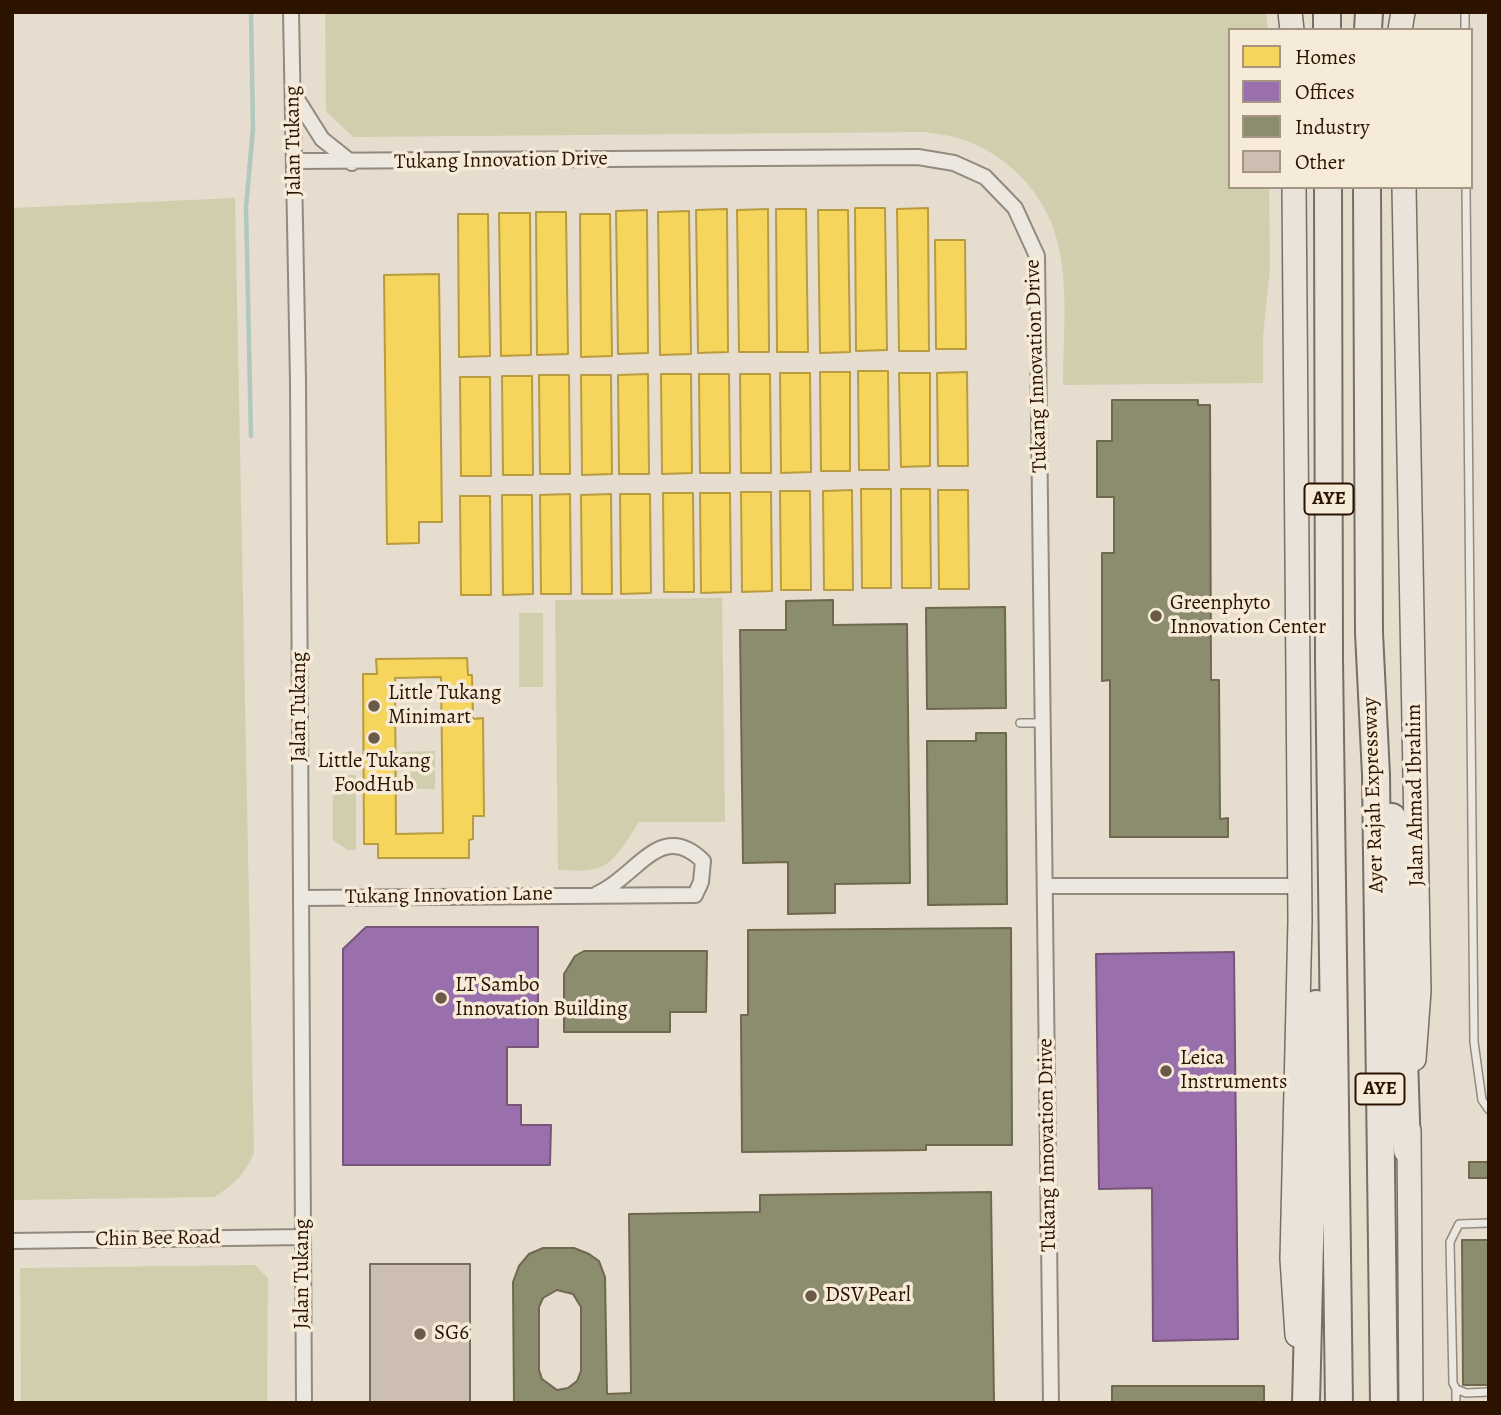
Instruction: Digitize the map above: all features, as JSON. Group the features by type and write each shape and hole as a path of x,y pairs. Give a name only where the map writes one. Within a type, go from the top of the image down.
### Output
{"highway":[{"name":"Ayer Rajah Expressway","path":"1328,189 1331,810 1339,1403"},
{"name":"Ayer Rajah Expressway","path":"1367,189 1369,633 1376,775 1384,1403"},
{"path":"1376,775 1384,783 1390,797 1394,833 1407,1150"},
{"path":"1304,1403 1317,1002 1331,810"}],"main road":[{"path":"1294,189 1300,921 1292,1259 1304,1403"},
{"name":"Jalan Ahmad Ibrahim","path":"1404,189 1419,991 1407,1150 1411,1403"}],"street":[{"name":"Jalan Tukang","path":"291,12 299,394 304,1403"},
{"path":"294,95 322,139 352,163"},
{"name":"Tukang Innovation Drive","path":"295,161 352,163 918,157 954,163 985,177 1015,208 1037,256 1051,1403"},
{"name":"Tukang Innovation Lane","path":"302,898 695,895 701,882 703,861 690,849 681,846 652,851 618,881 597,894"},
{"path":"1045,886 1298,886"},
{"name":"Chin Bee Road","path":"12,1241 303,1237"}],"lane":[{"path":"1466,189 1474,1042 1482,1100 1489,1110"},
{"path":"1020,723 1043,723"},
{"path":"1456,1403 1453,1383 1450,1242 1459,1224 1489,1223"},
{"path":"1456,1389 1466,1393 1489,1392"}],"shaded area":[{"path":"325,12 1266,12 1268,28 1228,28 1228,189 1269,189 1270,269 1263,336 1263,383 1063,385 1063,275 1051,223 1043,206 1022,178 994,154 961,139 924,132 353,137 326,111"},
{"path":"235,198 254,1153 238,1178 214,1197 12,1200 12,208"},
{"path":"722,598 725,822 639,822 622,849 605,865 589,870 558,870 555,600"},
{"path":"519,613 543,613 543,687 519,687"},
{"path":"435,751 435,768 402,769 402,752"},
{"path":"435,771 435,789 403,789 402,772"},
{"path":"333,775 356,775 356,850 348,850 333,840"},
{"path":"255,1265 268,1278 267,1403 21,1403 20,1268"}],"building: Homes":[{"path":"855,208 885,208 887,350 856,351"},
{"path":"928,208 929,351 899,351 897,209"},
{"path":"727,209 728,352 698,353 696,210"},
{"path":"768,209 769,352 739,352 737,210"},
{"path":"776,209 806,209 808,352 777,352"},
{"path":"647,210 648,353 618,354 616,211"},
{"path":"818,210 848,210 850,352 820,353"},
{"path":"689,211 691,354 660,355 658,212"},
{"path":"536,212 566,212 568,354 537,355"},
{"path":"499,213 530,213 531,355 501,356"},
{"path":"458,214 488,214 490,356 459,357"},
{"path":"580,214 610,214 612,356 581,357"},
{"path":"935,240 965,240 966,349 936,349"},
{"path":"439,274 442,522 419,522 419,543 387,544 384,275"},
{"path":"858,371 888,371 889,470 859,470"},
{"path":"820,372 850,372 850,471 821,471"},
{"path":"967,372 968,466 938,466 937,373"},
{"path":"780,373 810,373 811,472 781,473"},
{"path":"899,373 930,373 930,466 901,467"},
{"path":"648,374 649,474 619,474 618,375"},
{"path":"661,374 691,374 692,473 662,474"},
{"path":"699,374 729,374 730,473 700,473"},
{"path":"740,374 770,374 771,473 741,473"},
{"path":"539,375 569,375 570,474 540,474"},
{"path":"581,375 611,375 612,474 582,475"},
{"path":"502,376 532,376 533,475 503,475"},
{"path":"460,377 490,377 491,476 461,476"},
{"path":"861,489 891,489 891,588 862,588"},
{"path":"901,489 930,489 931,588 902,588"},
{"path":"852,490 853,590 824,590 823,491"},
{"path":"938,490 968,490 969,589 939,589"},
{"path":"780,491 810,491 811,590 781,590"},
{"path":"741,492 771,492 772,591 742,592"},
{"path":"663,493 693,493 694,592 664,592"},
{"path":"700,493 730,493 731,592 701,593"},
{"path":"570,494 571,594 541,594 540,495"},
{"path":"611,494 612,594 582,594 581,495"},
{"path":"620,494 650,494 651,593 621,594"},
{"path":"502,495 532,495 533,594 503,595"},
{"path":"460,496 490,496 491,595 461,595"},
{"path":"467,658 468,675 472,675 473,719 483,718 484,816 473,816 473,839 469,840 469,858 378,858 378,844 364,844 363,674 377,674 376,659","holes":["441,677 443,833 396,834 395,678"]}],"building: Offices":[{"name":"LT Sambo Innovation Building","path":"366,927 538,927 538,1047 507,1047 507,1105 521,1105 521,1125 551,1125 550,1165 343,1165 343,949"},
{"name":"Leica Instruments","path":"1234,952 1238,1339 1153,1341 1152,1188 1099,1189 1096,954"}],"building: Industry":[{"name":"Greenphyto Innovation Center","path":"1112,400 1198,400 1198,405 1210,405 1211,680 1219,680 1220,819 1228,818 1228,837 1110,837 1110,680 1102,681 1102,553 1114,553 1114,497 1097,497 1097,441 1112,441"},
{"path":"833,600 833,625 907,624 910,883 835,884 835,913 788,914 788,862 743,863 740,630 786,630 786,601"},
{"path":"1005,607 1006,708 927,709 926,608"},
{"path":"976,733 1006,733 1007,904 928,905 927,741 976,741"},
{"path":"1011,928 1012,1145 926,1145 926,1150 742,1152 741,1015 748,1015 748,930"},
{"path":"584,951 707,951 706,1012 670,1012 670,1032 564,1032 564,974 575,956"},
{"path":"1469,1162 1489,1162 1489,1178 1469,1178"},
{"name":"DSV Pearl","path":"991,1192 994,1403 514,1403 513,1282 519,1266 529,1254 543,1248 574,1248 599,1261 605,1277 607,1394 631,1393 629,1214 760,1212 760,1195","holes":["557,1290 573,1294 581,1307 581,1371 577,1381 568,1388 557,1390 542,1379 539,1370 539,1307 543,1298"]},
{"path":"1462,1240 1489,1240 1489,1385 1463,1385"},
{"path":"1112,1386 1264,1386 1264,1403 1112,1403"}],"building: Other":[{"name":"SG6","path":"370,1264 470,1264 470,1403 370,1403"}],"waterway":[{"path":"251,12 253,129 246,207 251,436"}],"place":[{"name":"Greenphyto Innovation Center","path":"1156,616"},
{"name":"Little Tukang Minimart","path":"374,706"},
{"name":"Little Tukang FoodHub","path":"374,738"},
{"name":"LT Sambo Innovation Building","path":"441,998"},
{"name":"Leica Instruments","path":"1166,1071"},
{"name":"DSV Pearl","path":"811,1296"},
{"name":"SG6","path":"420,1334"}]}
